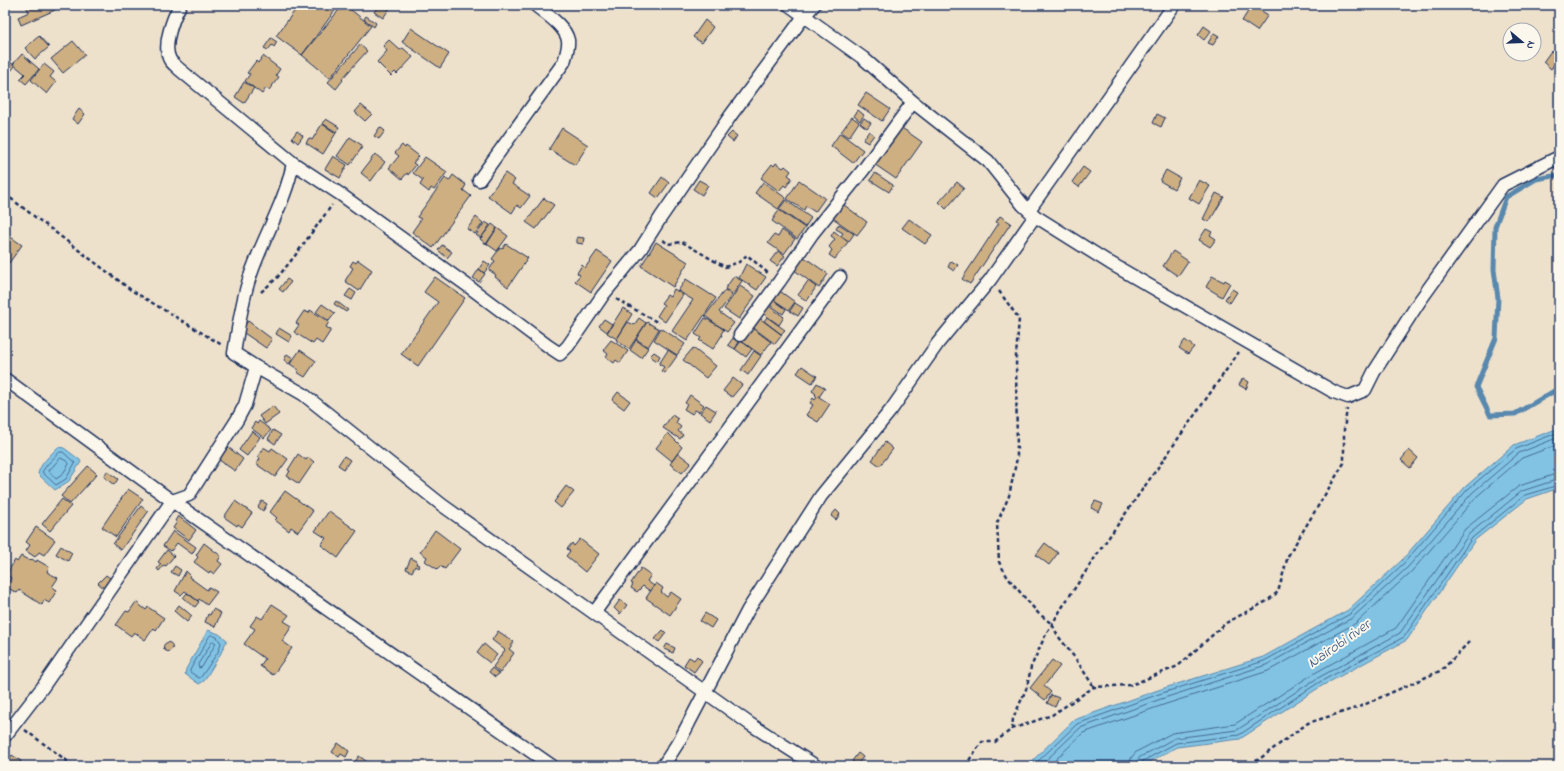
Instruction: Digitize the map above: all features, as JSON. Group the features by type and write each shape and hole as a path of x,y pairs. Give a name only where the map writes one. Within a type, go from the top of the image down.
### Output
{"street":[{"path":"180,5 169,31 167,46 169,59 179,69 293,163 340,194 560,354 568,346 606,292 640,250 731,115 814,5"},
{"path":"479,180 564,62 568,41 566,34 555,22 535,5"},
{"path":"789,5 863,58 913,102 988,161 1023,205 1032,213 1110,263 1334,392 1348,397 1365,390 1374,372 1419,302 1502,185 1559,157"},
{"path":"663,766 681,738 748,610 821,496 891,410 938,343 990,280 1032,213 1174,5"},
{"path":"740,335 812,234 864,170 913,102"},
{"path":"293,163 289,183 248,283 239,320 234,353 303,394 442,505 750,724 816,766"},
{"path":"594,613 840,277"},
{"path":"5,736 42,688 172,500 189,496 245,405 256,367"},
{"path":"5,379 172,500 552,766"}],"path":[{"path":"5,194 131,290 234,353"},
{"path":"257,297 294,257 340,194"},
{"path":"651,232 668,244 682,242 725,267 739,262 747,255 779,282"},
{"path":"990,280 1019,319 1016,356 1017,458 1009,496 997,523 999,562 1008,578 1038,613 1052,624 1058,636 1075,658 1094,687"},
{"path":"606,292 659,324"},
{"path":"1012,729 1013,719 1027,687 1031,668 1052,624 1102,547 1246,342"},
{"path":"965,766 982,742 995,742 1012,729 1052,715 1094,687 1131,684 1178,666 1226,623 1267,601 1278,592 1288,556 1344,463 1344,429 1348,397"},
{"path":"1242,766 1258,760 1308,724 1360,707 1442,670 1469,642"},
{"path":"15,723 74,766"}],"water":[{"name":"Nairobi river","path":"1559,428 1559,488 1527,499 1475,540 1407,640 1320,687 1240,739 1177,747 1142,766 1027,766 1074,720 1158,690 1263,657 1348,610 1402,560 1465,487 1514,445"},
{"path":"58,447 64,448 81,462 69,481 55,490 38,474 43,463"},
{"path":"208,630 219,634 227,640 204,681 199,684 185,674 186,669"}],"building":[{"path":"37,5 39,8 45,5 53,5 55,10 21,25 18,17 29,12 26,6"},
{"path":"299,5 339,5 302,55 276,36"},
{"path":"343,5 371,26 330,78 302,55"},
{"path":"379,5 392,5 383,18 374,12"},
{"path":"1252,5 1268,15 1257,31 1242,21"},
{"path":"366,16 376,23 374,27 364,19"},
{"path":"705,20 713,27 702,43 693,37"},
{"path":"1204,26 1211,31 1204,40 1198,35"},
{"path":"411,28 449,54 440,68 402,42"},
{"path":"1214,33 1219,36 1213,45 1208,43"},
{"path":"39,36 49,47 35,59 25,48"},
{"path":"271,38 277,42 274,47 272,45 268,50 264,48"},
{"path":"389,40 400,50 403,48 413,57 397,74 395,72 391,76 377,62 387,51 383,46"},
{"path":"73,41 85,55 63,73 51,59"},
{"path":"360,45 367,51 342,79 343,80 336,89 328,82"},
{"path":"1551,51 1559,57 1551,69 1543,62"},
{"path":"22,54 39,69 26,84 20,79 25,74 13,64"},
{"path":"263,56 280,69 276,75 279,77 269,90 266,88 262,94 245,81 250,74 247,73 256,61 258,63"},
{"path":"10,62 15,66 11,71 6,67"},
{"path":"44,64 54,72 50,77 56,82 47,94 31,80"},
{"path":"244,82 254,88 244,103 235,97"},
{"path":"866,93 890,109 882,121 858,105"},
{"path":"361,105 372,114 365,121 355,112"},
{"path":"79,109 85,114 78,124 72,119"},
{"path":"858,110 864,115 860,121 854,116"},
{"path":"1157,114 1165,118 1161,127 1153,123"},
{"path":"852,117 859,122 849,137 841,132"},
{"path":"864,118 871,123 867,128 860,123"},
{"path":"326,119 339,127 336,132 322,123"},
{"path":"322,124 336,133 323,154 306,143 309,138 312,140"},
{"path":"899,126 922,142 896,179 874,164"},
{"path":"380,127 385,131 379,139 374,136"},
{"path":"562,128 588,145 575,165 549,149"},
{"path":"297,131 303,136 298,143 292,138"},
{"path":"869,131 874,135 868,143 863,140"},
{"path":"732,132 737,136 733,142 727,137"},
{"path":"840,133 863,150 853,163 831,146"},
{"path":"350,137 363,146 350,165 337,156"},
{"path":"402,145 405,148 406,146 419,156 413,163 416,165 408,175 407,173 402,179 389,168 399,156 395,153"},
{"path":"375,154 385,162 371,181 361,173"},
{"path":"333,156 347,165 340,178 325,169"},
{"path":"425,157 447,172 434,190 431,188 429,192 420,185 423,180 413,173"},
{"path":"776,163 783,168 785,166 791,171 788,175 792,178 786,187 784,185 779,191 761,178 772,164 774,166"},
{"path":"1083,167 1090,172 1079,187 1072,182"},
{"path":"1166,170 1180,178 1174,189 1160,181"},
{"path":"505,173 515,180 512,184 530,196 521,208 517,205 512,213 488,196"},
{"path":"875,173 893,185 889,192 870,180"},
{"path":"453,175 466,185 463,190 471,196 433,248 412,232 421,219 417,217 445,178 449,181"},
{"path":"662,177 669,183 658,198 651,193"},
{"path":"699,180 708,185 702,195 693,189"},
{"path":"799,180 825,198 815,212 806,206 804,210 787,199"},
{"path":"1199,180 1210,186 1199,204 1189,198"},
{"path":"763,182 786,198 778,209 755,193"},
{"path":"957,182 964,188 946,209 939,202"},
{"path":"1216,193 1224,197 1209,222 1203,219"},
{"path":"544,198 554,205 536,229 526,222"},
{"path":"786,200 811,218 805,227 779,209"},
{"path":"840,202 867,222 857,235 830,216"},
{"path":"779,210 805,228 797,239 772,221"},
{"path":"1000,216 1011,223 970,284 962,279 999,223 996,222"},
{"path":"476,217 483,223 475,234 467,229"},
{"path":"909,219 932,235 925,244 902,228"},
{"path":"485,222 490,225 481,238 476,235"},
{"path":"492,224 497,228 486,244 480,239"},
{"path":"839,224 854,234 849,241 841,236 843,233 836,229"},
{"path":"497,228 508,236 497,251 487,244"},
{"path":"1206,229 1212,232 1210,235 1216,239 1210,247 1199,240"},
{"path":"782,230 795,239 784,254 768,243 774,235 778,237"},
{"path":"834,231 848,242 835,259 829,255 832,250 829,247 835,239 831,236"},
{"path":"5,233 22,245 9,263 5,260"},
{"path":"577,237 584,238 583,244 577,243"},
{"path":"656,242 688,262 673,287 641,266"},
{"path":"506,244 528,258 508,287 495,277 496,275 489,270 495,261 492,259 500,248 502,249"},
{"path":"442,245 452,252 447,258 438,250"},
{"path":"597,251 612,261 591,292 575,281 580,275 577,273 582,265 585,268"},
{"path":"778,251 785,256 777,266 770,261"},
{"path":"1173,251 1188,261 1178,276 1163,266"},
{"path":"800,254 828,274 819,288 790,267"},
{"path":"358,260 372,270 359,291 345,281 353,268 350,266 353,261 356,263"},
{"path":"484,261 490,265 484,273 479,269"},
{"path":"951,261 958,265 954,271 948,267"},
{"path":"746,264 766,277 757,290 739,278"},
{"path":"479,269 485,274 479,282 473,278"},
{"path":"734,276 742,281 733,294 725,289"},
{"path":"1212,276 1224,282 1225,280 1230,283 1222,297 1206,287"},
{"path":"435,277 465,298 418,366 401,354 438,302 424,292"},
{"path":"287,279 291,282 283,292 279,289"},
{"path":"686,279 716,298 687,341 672,331 693,300 678,291"},
{"path":"808,281 816,287 807,301 798,295"},
{"path":"740,286 755,296 739,319 724,309"},
{"path":"350,289 356,293 352,300 345,296"},
{"path":"674,289 683,295 665,322 657,316 664,305 661,303 667,295 670,297"},
{"path":"777,289 795,302 789,310 771,298"},
{"path":"1232,289 1237,292 1230,303 1225,299"},
{"path":"725,290 732,295 719,312 734,323 727,332 705,316"},
{"path":"771,298 786,309 783,314 767,303"},
{"path":"336,301 348,310 346,312 334,304"},
{"path":"795,303 803,308 798,316 790,311"},
{"path":"322,304 335,313 329,321 316,312"},
{"path":"766,304 784,317 779,325 761,312"},
{"path":"623,308 632,314 617,339 607,333"},
{"path":"310,310 329,322 326,327 331,330 322,344 316,340 313,344 294,332 299,325 296,323 304,311 309,313"},
{"path":"758,317 782,335 775,344 751,326"},
{"path":"767,317 785,330 781,334 764,321"},
{"path":"639,318 646,323 629,349 616,340 628,322 634,325"},
{"path":"705,318 724,329 713,349 699,340 701,338 695,334"},
{"path":"604,319 612,324 607,332 599,326"},
{"path":"248,321 272,339 266,348 241,331"},
{"path":"647,322 659,329 648,347 636,339"},
{"path":"751,327 771,342 761,355 741,341"},
{"path":"279,328 292,336 289,342 276,334"},
{"path":"661,328 685,344 677,355 654,340"},
{"path":"733,338 739,342 735,349 728,345"},
{"path":"611,340 628,351 620,363 616,360 614,363 606,357 608,354 603,350"},
{"path":"636,340 648,348 641,358 630,350"},
{"path":"1185,340 1194,347 1188,354 1179,348"},
{"path":"741,341 752,349 746,357 735,349"},
{"path":"693,348 716,366 706,378 683,360"},
{"path":"300,350 316,361 305,377 297,372 299,370 290,364"},
{"path":"668,350 677,356 665,373 661,371 664,367 659,364"},
{"path":"754,351 761,356 748,375 741,370"},
{"path":"654,352 660,356 657,361 650,356"},
{"path":"287,354 293,358 289,364 284,360"},
{"path":"802,366 817,376 812,383 797,373"},
{"path":"733,378 742,385 732,397 723,391"},
{"path":"1243,378 1249,382 1246,389 1239,385"},
{"path":"817,383 825,388 819,397 830,404 818,422 806,415 813,405 810,403 813,398 815,400 817,397 812,391"},
{"path":"618,392 630,401 624,409 612,400"},
{"path":"690,395 704,405 699,412 695,410 692,414 684,409 687,404 685,403"},
{"path":"706,405 716,411 710,420 700,413"},
{"path":"273,406 279,414 265,424 259,416"},
{"path":"672,415 678,419 676,423 681,427 678,431 683,435 680,439 663,428"},
{"path":"259,421 271,430 264,438 251,428 255,422 257,424"},
{"path":"273,430 281,435 275,444 268,439"},
{"path":"252,431 260,437 247,456 239,450"},
{"path":"668,433 682,447 672,461 656,448"},
{"path":"885,442 893,449 880,466 872,460"},
{"path":"228,447 243,459 235,471 219,460"},
{"path":"263,448 270,451 272,448 288,459 275,477 256,464 260,459 258,456"},
{"path":"1409,450 1418,458 1410,468 1401,460"},
{"path":"678,453 691,463 682,473 670,464"},
{"path":"298,454 306,460 308,457 314,462 299,484 287,476 290,471 288,470"},
{"path":"344,456 350,460 344,469 338,465"},
{"path":"88,466 97,474 70,504 61,496"},
{"path":"107,471 118,479 114,485 104,477"},
{"path":"566,486 574,492 561,508 554,502"},
{"path":"128,489 143,499 116,537 102,527"},
{"path":"285,491 313,511 298,532 291,527 289,531 275,520 277,518 270,512"},
{"path":"62,499 71,506 50,531 42,524"},
{"path":"235,501 252,513 242,527 238,524 237,526 224,517"},
{"path":"262,501 267,504 263,511 258,507"},
{"path":"1095,501 1103,504 1099,512 1091,508"},
{"path":"141,506 148,512 121,550 113,544"},
{"path":"836,510 840,514 836,520 831,516"},
{"path":"329,511 357,531 338,558 321,545 326,538 315,531"},
{"path":"178,516 196,530 189,540 173,528 177,522 175,521"},
{"path":"36,527 55,540 44,555 39,552 35,557 26,551 30,545 26,542"},
{"path":"435,530 460,549 445,569 440,566 437,569 425,561 427,557 420,552"},
{"path":"173,531 196,547 192,554 177,543 171,551 163,546"},
{"path":"580,539 599,554 585,572 566,556 570,551 567,549 572,543 574,546"},
{"path":"204,543 221,556 218,561 222,564 214,574 210,571 209,573 194,562 198,557 196,555"},
{"path":"1045,543 1058,553 1049,565 1036,555"},
{"path":"61,546 72,553 68,561 56,554"},
{"path":"167,550 174,556 166,566 164,565 159,571 157,569 161,564 158,562"},
{"path":"21,556 30,561 32,559 36,562 37,560 49,567 47,572 58,578 52,587 57,590 49,603 44,600 42,605 19,590 17,593 6,587 11,578 6,575 15,560 17,562"},
{"path":"411,558 417,561 416,564 419,565 418,568 415,566 412,572 406,569"},
{"path":"175,566 181,570 178,576 171,572"},
{"path":"641,568 651,575 647,581 654,586 650,591 643,586 637,592 631,588 633,584 631,583"},
{"path":"186,571 190,575 189,577 207,590 209,587 217,592 207,605 199,599 198,601 185,591 181,595 175,591"},
{"path":"106,575 114,581 106,590 98,583"},
{"path":"656,583 663,588 661,592 667,597 671,592 681,599 670,615 646,598"},
{"path":"187,593 199,602 195,607 183,598"},
{"path":"620,600 627,605 620,614 614,608"},
{"path":"136,602 146,610 148,607 164,618 156,630 154,628 145,640 134,632 131,636 116,625 126,611 129,612"},
{"path":"272,604 289,615 284,621 292,626 282,641 292,648 273,675 260,666 265,659 244,644 255,629 250,626 257,616 262,619"},
{"path":"179,605 192,616 187,622 174,611"},
{"path":"213,609 221,613 215,627 205,622 208,614 210,615"},
{"path":"705,613 716,620 711,628 700,621"},
{"path":"663,630 666,633 659,642 655,639"},
{"path":"498,631 514,642 509,649 514,653 500,673 493,667 505,650 492,640"},
{"path":"166,643 170,643 172,647 170,651 166,651 164,649 164,645"},
{"path":"484,644 497,655 490,663 477,653"},
{"path":"667,644 675,648 673,653 664,649"},
{"path":"697,656 702,661 694,672 684,665 689,657 694,660"},
{"path":"1052,660 1060,666 1044,686 1051,692 1045,700 1030,688"},
{"path":"492,668 499,674 495,677 489,672"},
{"path":"1051,695 1059,698 1055,707 1047,703"},
{"path":"338,743 349,751 346,757 341,754 339,757 332,752"},
{"path":"858,753 863,757 857,765 852,761"},
{"path":"12,755 21,761 18,766 5,766"},
{"path":"359,756 373,766 352,766"}],"waterway":[{"path":"1559,175 1536,179 1506,197 1495,227 1494,270 1498,298 1496,338 1476,387 1490,415 1515,414 1556,390 1559,391"}]}
